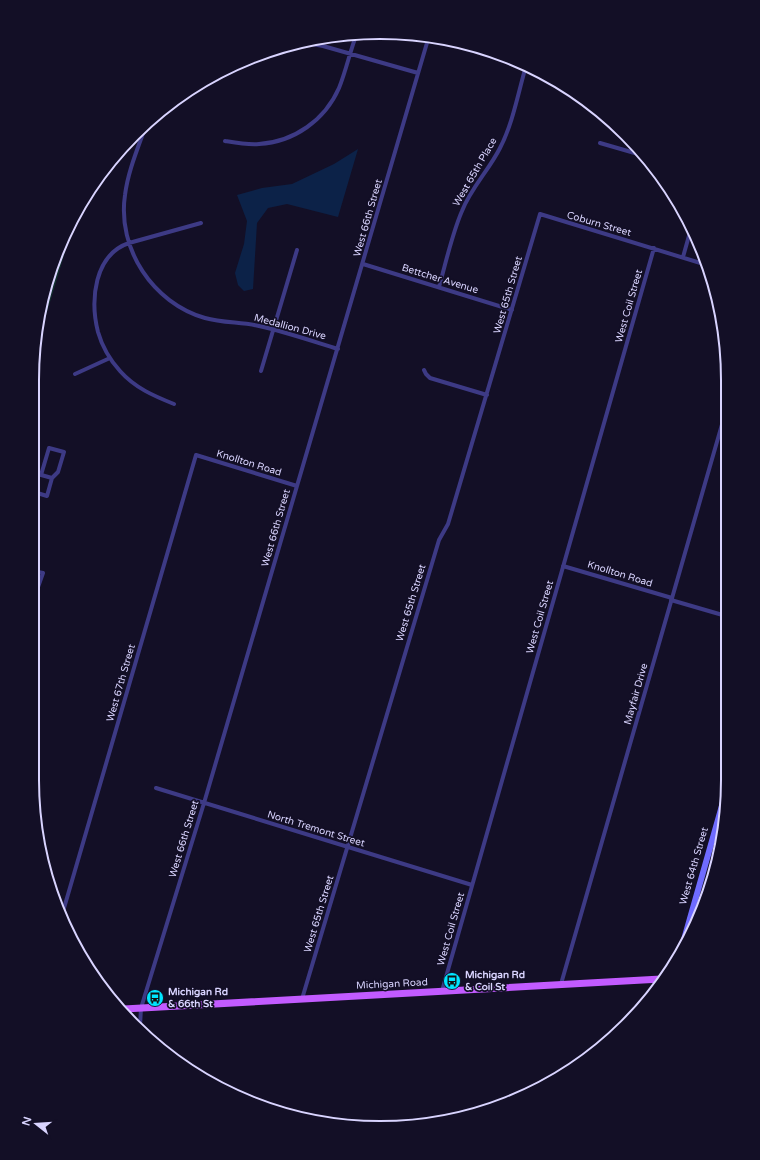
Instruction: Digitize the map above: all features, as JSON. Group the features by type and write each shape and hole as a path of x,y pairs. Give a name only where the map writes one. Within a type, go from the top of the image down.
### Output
{"main road":[{"name":"Michigan Road","path":"128,1009 657,979"}],"street":[{"path":"226,141 249,144 269,143 289,137 306,128 320,116 335,96 354,40"},
{"name":"West 66th Street","path":"140,1022 142,1008 204,803 427,42"},
{"path":"320,45 418,73"},
{"name":"West 65th Place","path":"439,287 462,209 469,195 494,159 502,143 510,122 525,71"},
{"name":"Medallion Drive","path":"142,136 128,178 125,194 124,219 129,243 135,259 147,279 177,306 193,314 222,322 258,325 338,348"},
{"path":"600,143 634,153"},
{"name":"Coburn Street","path":"540,214 700,262"},
{"name":"West 65th Street","path":"302,999 436,547 448,524 540,214"},
{"path":"174,404 150,394 138,387 123,374 110,358 97,327 94,299 96,284 108,256 116,250 129,243 201,223"},
{"path":"683,257 689,236"},
{"name":"West Coil Street","path":"442,991 654,248"},
{"path":"261,371 297,250"},
{"name":"Bettcher Avenue","path":"363,264 512,310"},
{"path":"75,374 110,358"},
{"path":"424,370 430,378 487,396"},
{"name":"Mayfair Drive","path":"561,984 721,428"},
{"path":"39,471 48,448 64,452 58,472 52,478 47,496 39,494"},
{"name":"Knollton Road","path":"196,455 297,486"},
{"name":"West 67th Street","path":"64,908 196,455"},
{"path":"39,474 52,478"},
{"name":"Knollton Road","path":"563,566 721,614"},
{"path":"39,572 43,573 39,584"},
{"name":"North Tremont Street","path":"156,788 472,885"},
{"name":"West 64th Street","path":"687,928 719,817"}],"green space":[{"path":"67,245 45,319 57,270"}],"water":[{"path":"358,149 338,217 287,204 268,208 257,223 253,289 244,291 238,285 235,273 244,244 247,221 237,195 262,188 292,184 334,164"}],"place":[{"name":"Michigan Rd & Coil St","path":"452,981"},
{"name":"Michigan Rd & 66th St","path":"155,998"}]}
